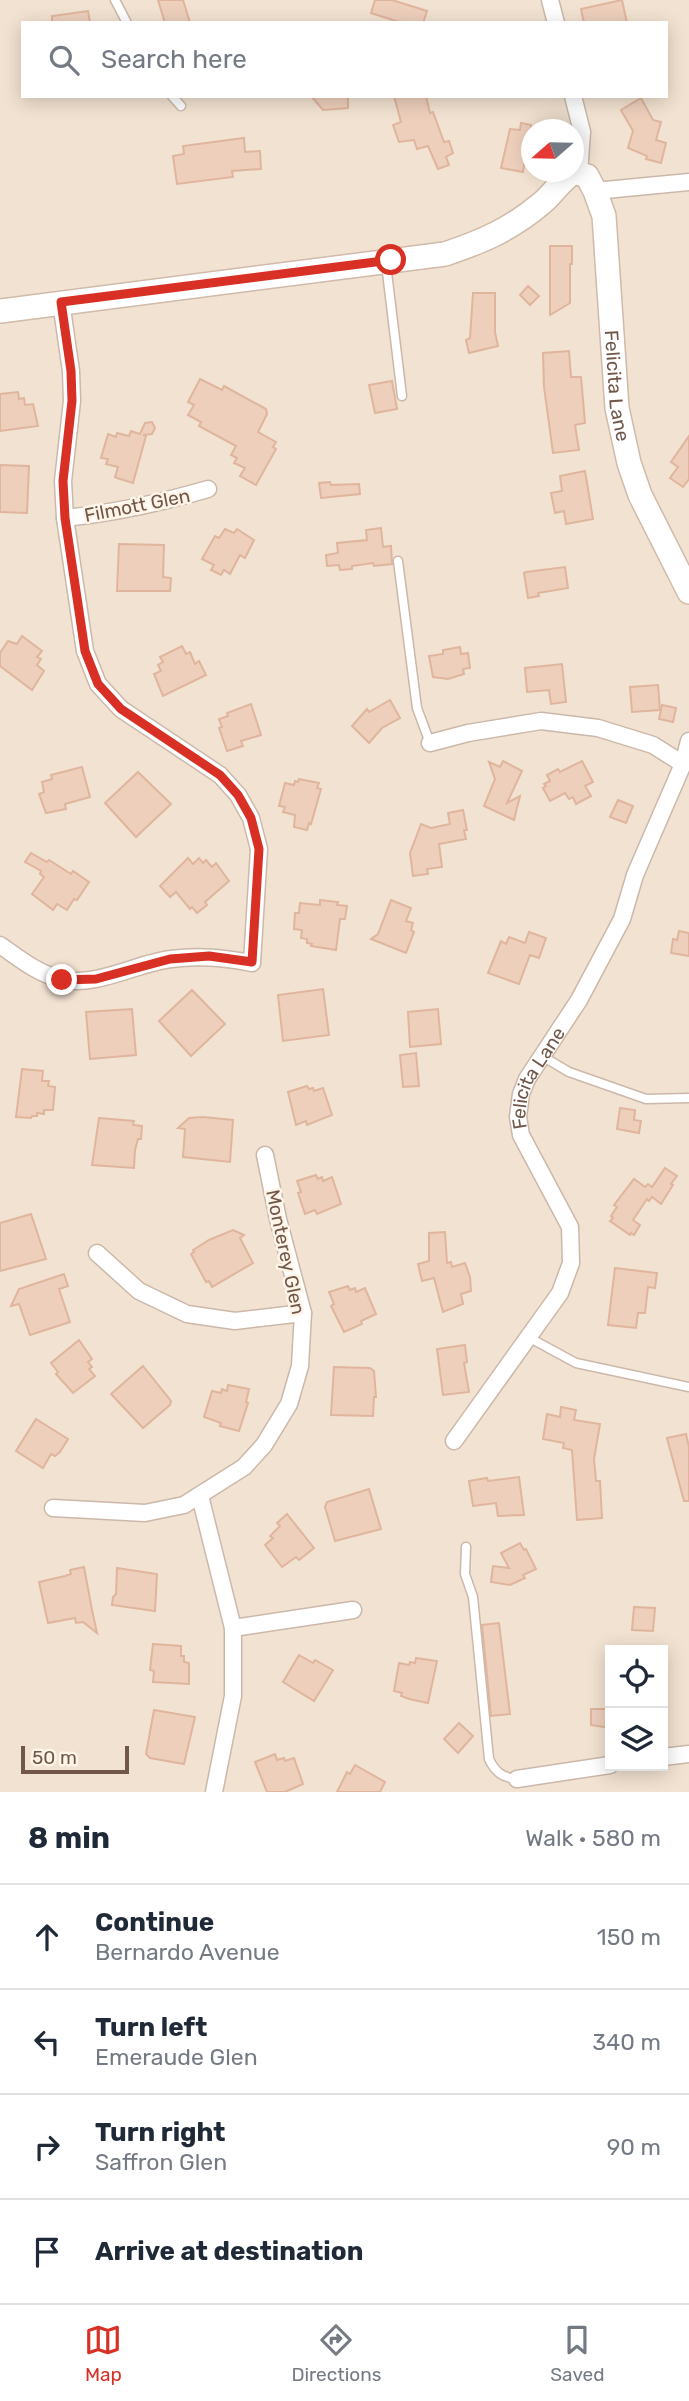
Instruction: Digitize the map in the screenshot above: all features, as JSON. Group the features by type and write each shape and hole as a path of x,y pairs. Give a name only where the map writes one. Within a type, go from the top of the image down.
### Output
{"street":[{"path":"550,0 555,21"},
{"path":"574,98 579,119"},
{"name":"Felicita Lane","path":"584,175 595,191 604,216 617,408 629,463 640,495 689,592"},
{"path":"0,311 445,254 485,241 508,229 545,201 562,182"},
{"path":"595,191 689,182"},
{"path":"0,945 36,970 62,980 96,979 170,959 209,956 252,962 259,849 251,818 238,795 220,775 121,709 98,684 85,651 65,518 63,481 72,401 71,371 61,302"},
{"name":"Filmott Glen","path":"65,518 107,514 208,489"},
{"path":"430,743 468,733 541,721 598,728 653,746 683,764"},
{"name":"Felicita Lane","path":"454,1441 560,1293 571,1263 569,1227 521,1135 518,1117 521,1094 527,1079 579,1000 622,919 635,875 683,764 689,741"},
{"name":"Monterey Glen","path":"53,1508 145,1513 184,1505 244,1467 264,1445 289,1404 300,1366 303,1313 278,1219 265,1155"},
{"path":"97,1254 139,1291 187,1314 235,1321 303,1313"},
{"path":"200,1496 233,1628 233,1696 214,1792"},
{"path":"233,1628 353,1609"},
{"path":"668,1756 689,1754"},
{"path":"517,1779 605,1766"}],"lane":[{"path":"115,0 126,21"},
{"path":"174,98 181,106"},
{"path":"386,261 402,396"},
{"path":"398,561 417,708 430,743"},
{"path":"542,1056 569,1072 646,1099 689,1098"},
{"path":"528,1337 576,1363 689,1387"},
{"path":"466,1546 465,1574 473,1597 489,1759 505,1778 517,1779"}],"shaded area":[{"path":"0,0 689,0 689,1792 0,1792"}],"building":[{"path":"158,0 183,0 189,21 164,21"},
{"path":"375,0 392,0 427,11 424,21 396,21 371,13"},
{"path":"622,0 627,21 584,21 581,9"},
{"path":"88,11 90,21 52,21 52,16"},
{"path":"313,98 348,98 348,108 323,110"},
{"path":"395,98 426,98 430,113 433,112 444,142 449,141 453,153 446,157 449,165 438,169 428,146 417,149 414,140 399,142 393,125 401,122"},
{"path":"641,98 653,120 661,122 656,140 666,143 661,163 646,159 647,156 628,148 633,131 621,110"},
{"path":"521,123 521,172 501,168 510,129 520,130"},
{"path":"244,138 245,152 260,151 261,169 232,171 233,177 177,184 173,156 184,154 183,146"},
{"path":"550,246 572,246 570,303 550,315"},
{"path":"528,286 539,296 530,305 520,295"},
{"path":"473,293 495,293 495,332 498,346 469,353 466,340 470,338"},
{"path":"569,351 571,377 581,377 585,423 575,425 579,450 553,453 544,387 543,353"},
{"path":"200,379 222,390 224,386 266,409 267,414 258,432 276,442 273,447 276,449 256,485 240,476 245,468 234,463 237,458 231,455 236,446 199,426 201,422 188,415 194,405 188,402"},
{"path":"392,381 397,409 375,413 369,385"},
{"path":"18,392 19,399 24,398 25,405 33,404 38,426 0,431 0,394"},
{"path":"152,422 155,428 152,434 143,435 146,436 133,483 115,477 118,467 106,464 108,459 101,458 108,434 116,437 117,433 129,436 131,431 140,434 145,423"},
{"path":"689,436 689,479 683,487 670,478 678,467 671,462"},
{"path":"0,465 29,466 27,513 0,512"},
{"path":"585,471 593,519 566,524 564,511 555,513 551,493 562,491 560,476"},
{"path":"330,482 331,485 359,484 360,494 321,498 319,483"},
{"path":"381,528 383,547 391,546 392,564 374,566 373,563 340,570 339,565 327,566 326,555 338,553 337,543 367,540 366,530"},
{"path":"225,529 234,533 237,529 254,540 245,558 240,555 230,574 224,570 221,575 211,570 214,565 202,559 215,536 219,538"},
{"path":"119,544 164,545 163,577 171,578 170,591 117,591"},
{"path":"565,567 568,588 538,593 539,596 528,598 524,573"},
{"path":"22,636 42,651 37,657 41,659 37,665 44,671 32,690 0,666 0,653 8,641 17,644"},
{"path":"182,646 186,654 190,652 195,664 199,661 206,675 163,696 154,674 161,671 158,665 163,662 160,657"},
{"path":"460,647 461,654 468,653 470,668 463,669 464,674 448,679 433,677 429,656"},
{"path":"562,664 566,702 551,704 549,690 527,692 525,668"},
{"path":"658,685 660,710 632,712 630,687"},
{"path":"390,700 400,718 382,728 369,743 352,726 367,709 369,712"},
{"path":"251,704 261,735 241,741 243,746 227,751 219,728 222,727 219,719"},
{"path":"662,705 676,708 673,722 659,719"},
{"path":"503,761 522,771 507,803 520,796 514,820 484,806 495,779 489,762 500,767"},
{"path":"582,761 593,782 585,786 591,796 576,804 573,797 569,799 565,793 550,801 543,788 546,786 544,784 550,781 547,775"},
{"path":"82,767 90,797 65,804 66,809 46,813 39,794 44,792 42,782 52,779 51,775"},
{"path":"138,772 171,804 136,837 105,803"},
{"path":"299,779 319,783 317,788 321,789 307,830 294,827 295,815 283,812 285,807 279,806 285,783 294,785"},
{"path":"618,800 633,806 626,823 610,817"},
{"path":"463,810 466,839 439,844 442,867 427,869 428,874 413,876 410,853 421,824 431,828 450,824 448,813"},
{"path":"31,853 47,862 49,860 71,874 73,871 89,882 67,910 57,904 53,910 32,894 44,877 40,874 41,871 25,862"},
{"path":"188,858 193,864 199,858 203,863 206,860 212,867 216,863 229,881 205,902 207,905 197,913 192,907 190,909 176,892 170,897 160,886"},
{"path":"320,900 347,906 345,919 340,919 336,950 311,946 307,939 301,938 302,930 294,929 295,913 299,913 300,903 320,905"},
{"path":"391,900 411,908 406,921 413,923 411,930 414,932 406,953 371,939 378,934"},
{"path":"679,931 689,933 689,956 671,953 673,939 677,940"},
{"path":"529,932 546,938 539,958 530,955 519,984 488,973 501,941 506,944 509,937 525,943"},
{"path":"323,989 329,1035 283,1041 278,995"},
{"path":"192,990 225,1024 191,1056 159,1021"},
{"path":"132,1009 136,1055 90,1059 86,1012"},
{"path":"438,1009 441,1044 410,1047 408,1012"},
{"path":"416,1053 419,1086 403,1087 400,1055"},
{"path":"22,1069 43,1071 42,1081 49,1081 48,1086 55,1087 53,1110 44,1110 44,1114 37,1113 37,1116 31,1118 16,1117"},
{"path":"307,1086 314,1091 323,1088 332,1115 307,1125 306,1121 296,1125 288,1092"},
{"path":"620,1108 635,1110 634,1120 641,1121 639,1133 617,1129"},
{"path":"99,1118 134,1121 133,1125 142,1126 141,1139 138,1139 135,1150 134,1168 92,1165"},
{"path":"189,1118 233,1120 230,1162 183,1157 185,1129 178,1128"},
{"path":"665,1168 677,1176 671,1184 673,1185 661,1204 652,1197 649,1201 647,1199 633,1220 640,1225 634,1235 610,1221 617,1207 614,1205 634,1179 645,1187 648,1184 652,1187"},
{"path":"316,1175 318,1179 322,1177 323,1181 332,1177 341,1204 317,1214 315,1210 305,1214 297,1181"},
{"path":"31,1214 46,1259 0,1271 0,1223"},
{"path":"233,1230 244,1235 240,1238 253,1263 212,1287 209,1281 206,1282 191,1254 209,1240"},
{"path":"445,1232 447,1263 451,1262 452,1267 465,1263 471,1291 461,1294 463,1304 443,1312 434,1278 422,1281 418,1264 429,1261 429,1233"},
{"path":"615,1268 657,1273 655,1288 648,1287 645,1313 638,1313 636,1328 608,1325"},
{"path":"64,1274 68,1286 59,1289 70,1322 30,1335 19,1304 11,1306 19,1289"},
{"path":"348,1286 350,1290 355,1288 356,1292 365,1288 376,1314 344,1332 331,1306 334,1304 329,1292"},
{"path":"79,1340 92,1359 88,1362 92,1367 89,1369 95,1376 73,1393 56,1374 58,1372 51,1363"},
{"path":"465,1345 467,1362 464,1363 469,1392 443,1395 437,1349"},
{"path":"143,1366 171,1401 170,1405 143,1428 111,1394"},
{"path":"334,1367 370,1368 374,1371 376,1397 373,1416 331,1415"},
{"path":"228,1385 249,1389 248,1403 239,1431 220,1426 221,1423 204,1417 212,1391 227,1391"},
{"path":"561,1407 576,1410 574,1420 600,1424 594,1459 596,1481 600,1481 602,1518 577,1520 572,1450 563,1448 564,1443 543,1439 547,1414 560,1417"},
{"path":"36,1419 68,1439 60,1452 55,1456 51,1454 43,1468 16,1451"},
{"path":"686,1434 689,1447 689,1501 684,1501 667,1438"},
{"path":"519,1477 524,1515 498,1516 496,1503 473,1506 469,1481"},
{"path":"369,1489 381,1529 335,1541 325,1507 327,1502"},
{"path":"287,1514 314,1548 299,1560 296,1557 282,1567 265,1545 280,1526 277,1523"},
{"path":"520,1543 536,1569 510,1585 491,1582 493,1566 509,1568 501,1553"},
{"path":"84,1567 97,1633 83,1622 76,1623 75,1618 48,1623 39,1582 71,1574 70,1570"},
{"path":"117,1568 157,1574 155,1611 112,1605 116,1594"},
{"path":"634,1607 655,1608 653,1631 632,1630"},
{"path":"499,1623 510,1714 491,1716 482,1625"},
{"path":"153,1644 181,1646 181,1656 184,1656 184,1662 189,1663 189,1684 153,1682 154,1671 150,1670"},
{"path":"299,1655 333,1670 314,1701 283,1682"},
{"path":"416,1658 437,1661 428,1703 409,1699 394,1691 399,1663 409,1665 410,1662 415,1663"},
{"path":"591,1709 605,1709 605,1727 591,1725"},
{"path":"154,1710 195,1717 184,1764 150,1758 146,1754"},
{"path":"459,1723 473,1736 458,1753 444,1739"},
{"path":"275,1754 277,1760 294,1758 303,1784 285,1792 267,1792 255,1762"},
{"path":"355,1765 385,1782 380,1792 337,1792 347,1772 350,1774"}],"route":[{"path":"62,980 96,979 170,959 209,956 252,962 259,849 251,818 238,795 220,775 121,709 98,684 85,651 65,518 63,481 72,401 71,371 61,302 391,260"}]}
